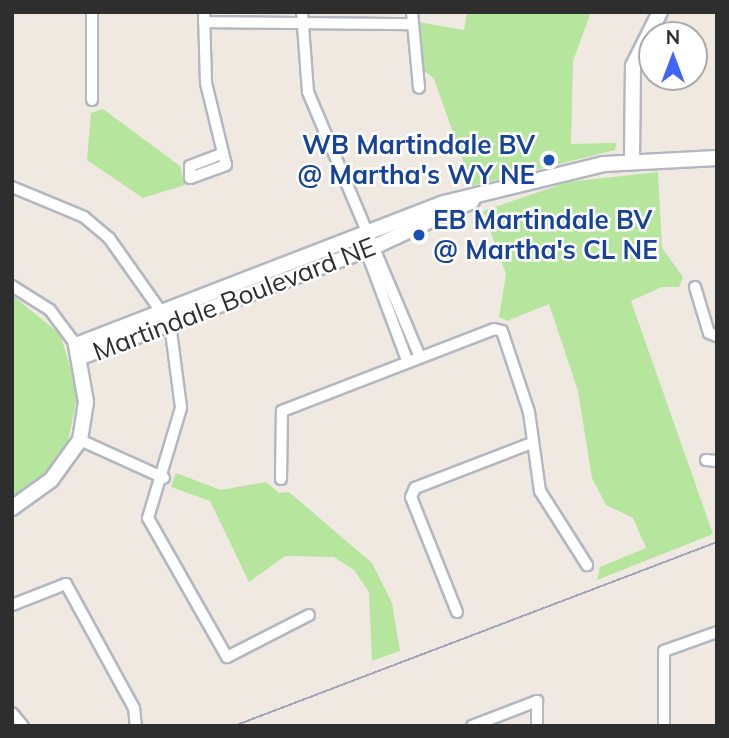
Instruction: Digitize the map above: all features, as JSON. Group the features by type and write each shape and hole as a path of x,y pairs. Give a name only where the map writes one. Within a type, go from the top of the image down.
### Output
{"street":[{"path":"92,12 92,100"},
{"path":"632,160 633,66 660,12"},
{"path":"302,16 308,92 364,232 407,360"},
{"path":"222,154 206,83 204,17 412,18 419,88"},
{"name":"Martindale Boulevard NE","path":"12,508 51,481 80,440 86,402 79,351 167,317 364,232 444,203 474,199 562,172 632,160 717,158"},
{"path":"12,187 84,217 129,260 167,317 181,408 164,478 148,518 227,657 309,615"},
{"name":"Martindale Boulevard NE","path":"167,317 370,249 454,214 474,199"},
{"path":"370,249 419,355"},
{"path":"12,286 50,310 79,351"},
{"path":"695,286 709,333 717,336"},
{"path":"281,479 282,411 419,355 502,331 529,412 529,444 540,491 587,565"},
{"path":"80,440 164,478"},
{"path":"457,612 411,497 415,488 529,444"},
{"path":"12,605 66,584 134,708 136,726"},
{"path":"664,726 664,651 717,632"},
{"path":"472,726 537,701 537,726"},
{"path":"12,713 23,726"}],"green space":[{"path":"467,12 591,12 573,61 571,144 617,143 615,150 472,186 434,79 421,68 418,22 464,30"},
{"path":"103,109 180,166 185,185 143,198 87,160 91,113"},
{"path":"658,172 662,248 683,277 679,287 662,287 631,301 713,534 597,580 600,567 646,548 633,518 606,505 592,478 578,391 549,304 507,321 499,317 506,274 483,211 568,182"},
{"path":"12,295 60,334 78,392 67,446 46,473 12,497"},
{"path":"176,473 221,490 266,482 279,493 289,492 372,563 392,603 400,651 372,661 369,592 354,570 334,557 285,556 249,582 210,501 171,487"}],"tram line":[{"path":"234,726 717,542"}],"place":[{"name":"WB Martindale BV @ Martha's WY NE","path":"549,160"},
{"name":"EB Martindale BV @ Martha's CL NE","path":"419,235"}]}
